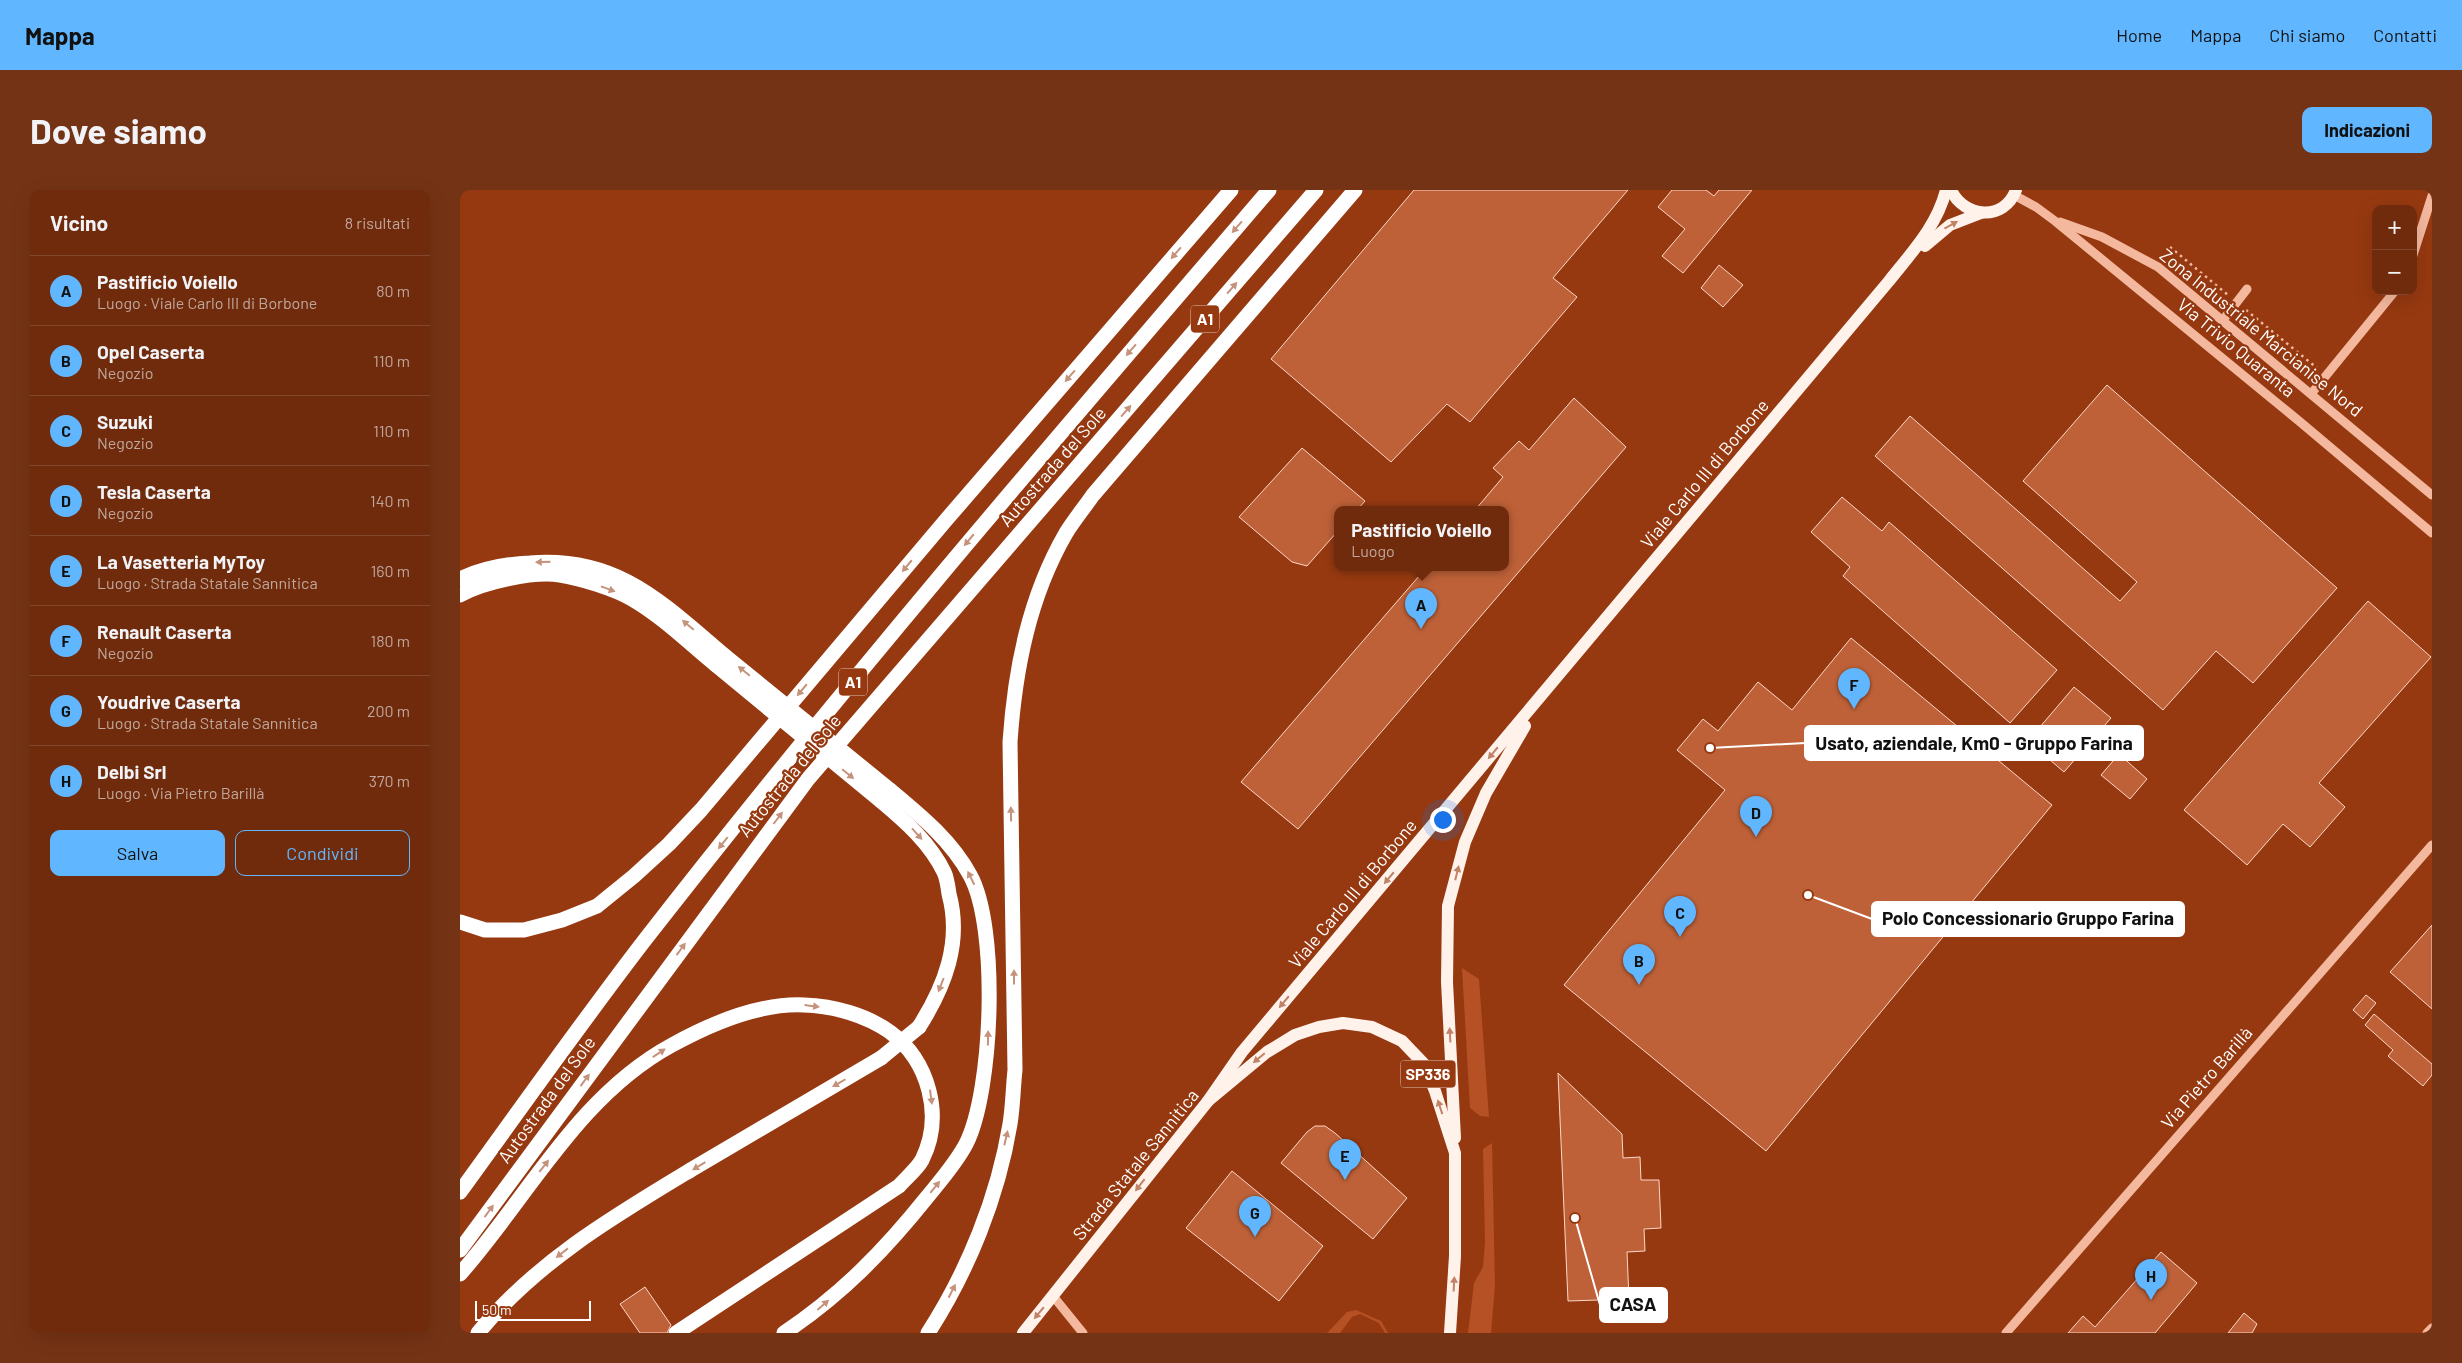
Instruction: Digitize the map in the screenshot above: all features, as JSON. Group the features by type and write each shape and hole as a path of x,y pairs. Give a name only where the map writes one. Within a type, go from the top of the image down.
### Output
{"highway":[{"path":"460,922 486,930 524,930 562,920 597,906 670,844 1231,190"},
{"name":"Autostrada del Sole","path":"460,1192 643,943 789,760 970,539 1269,190"},
{"name":"Autostrada del Sole","path":"460,1250 808,779 1316,190"},
{"path":"928,1333 963,1270 983,1225 1010,1124 1015,1060 1010,742 1018,667 1030,617 1050,567 1067,532 1093,496 1355,190"},
{"path":"460,579 478,571 509,564 572,562 604,570 633,583 721,660 886,795 925,819 955,850 971,876 980,899 986,924 988,1046 983,1087 966,1144 950,1169 882,1251 815,1312 784,1333"},
{"path":"460,595 471,589 512,578 559,575 631,598 721,660"},
{"path":"478,1333 520,1287 563,1252 609,1219 881,1058 919,1027 936,1000 950,963 954,931 952,902 944,873 928,846 906,822 886,795"},
{"path":"460,1274 571,1132 609,1092 641,1065 672,1045 725,1021 762,1009 804,1004 837,1009 863,1016 891,1032 914,1057 930,1090 933,1113 932,1128 921,1161 899,1186 676,1333"}],"main road":[{"name":"Viale Carlo III di Borbone","path":"1208,1101 1242,1052 1548,690 1889,281 1929,231 1942,206 1946,190"},
{"path":"1951,190 1962,206 1981,213"},
{"name":"Viale Carlo III di Borbone","path":"1889,281 1934,237 1950,225 1981,213 2000,209 2015,193"},
{"name":"Viale Carlo III di Borbone","path":"1454,1153 1447,982 1448,906 1465,842 1486,792 1548,690"},
{"name":"Strada Statale Sannitica","path":"1022,1333 1054,1296 1208,1101 1267,1052 1295,1035 1319,1026 1343,1023 1372,1028 1402,1040 1424,1064 1440,1105 1454,1153 1455,1256 1450,1333"}],"street":[{"name":"Via Trivio Quaranta","path":"2015,193 2055,221 2432,533"},
{"path":"2415,250 2432,196"},
{"name":"Zona Industriale Marcianise Nord","path":"2055,221 2102,237 2147,260 2223,320 2432,495"},
{"path":"2223,320 2247,289"},
{"path":"2311,394 2392,295"},
{"name":"Via Pietro Barillà","path":"2006,1333 2432,845"},
{"path":"1054,1296 1084,1333"},
{"path":"2427,1333 2432,1328"}],"path":[{"path":"2170,246 2326,376"}],"shaded area":[{"path":"1462,968 1479,979 1489,1117 1480,1116 1470,1108"},
{"path":"1492,1143 1495,1285 1491,1333 1468,1333 1474,1283 1483,1267 1485,1242 1483,1149"},
{"path":"1356,1310 1381,1321 1388,1333 1385,1333 1379,1323 1360,1314 1352,1317 1340,1333 1327,1333 1347,1312"}],"building":[{"path":"1414,190 1628,190 1553,278 1577,297 1470,422 1447,404 1391,462 1271,359"},
{"path":"1672,190 1706,190 1714,196 1719,190 1752,190 1683,273 1662,256 1685,229 1658,207"},
{"path":"1719,265 1743,285 1723,307 1701,288"},
{"path":"2107,385 2337,588 2253,683 2216,651 2163,710 1875,456 1910,416 2120,601 2137,582 2023,481"},
{"path":"1574,398 1626,447 1298,829 1241,782 1423,571 1509,571 1509,506 1478,506 1503,477 1493,468 1519,441 1529,450"},
{"path":"1302,448 1365,501 1361,506 1334,506 1334,535 1307,566 1292,562 1239,517"},
{"path":"1842,497 1882,531 1889,522 2057,670 2010,723 1843,576 1850,567 1811,532"},
{"path":"2368,601 2431,657 2319,783 2345,807 2310,847 2283,824 2247,865 2184,810"},
{"path":"1851,638 2052,805 1766,1151 1564,985 1725,790 1677,750 1703,719 1718,731 1758,682 1792,710"},
{"path":"2074,687 2111,718 2064,772 2028,741"},
{"path":"2119,754 2147,779 2130,799 2101,775"},
{"path":"2432,925 2432,1009 2390,972"},
{"path":"2366,995 2376,1003 2363,1019 2353,1010"},
{"path":"2374,1014 2432,1064 2432,1075 2423,1086 2388,1056 2393,1050 2365,1025"},
{"path":"1558,1073 1622,1134 1623,1158 1640,1157 1641,1180 1659,1180 1661,1228 1644,1229 1645,1251 1627,1252 1629,1299 1568,1301"},
{"path":"1315,1126 1325,1126 1335,1133 1407,1198 1373,1239 1281,1163 1307,1132"},
{"path":"1232,1171 1323,1246 1279,1301 1186,1228"},
{"path":"2161,1252 2197,1283 2155,1333 2068,1333 2083,1316 2095,1327"},
{"path":"645,1287 671,1325 667,1333 640,1333 620,1304"},
{"path":"2244,1313 2257,1324 2252,1333 2228,1333"}],"place":[{"name":"Pastificio Voiello","path":"1421,629"},
{"name":"Renault Caserta","path":"1854,709"},
{"name":"Usato, aziendale, Km0 - Gruppo Farina","path":"1710,748"},
{"name":"Tesla Caserta","path":"1756,837"},
{"name":"Polo Concessionario Gruppo Farina","path":"1808,895"},
{"name":"Suzuki","path":"1680,937"},
{"name":"Opel Caserta","path":"1639,985"},
{"name":"La Vasetteria MyToy","path":"1345,1180"},
{"name":"CASA","path":"1575,1218"},
{"name":"Youdrive Caserta","path":"1255,1237"},
{"name":"Delbi Srl","path":"2151,1300"}]}
